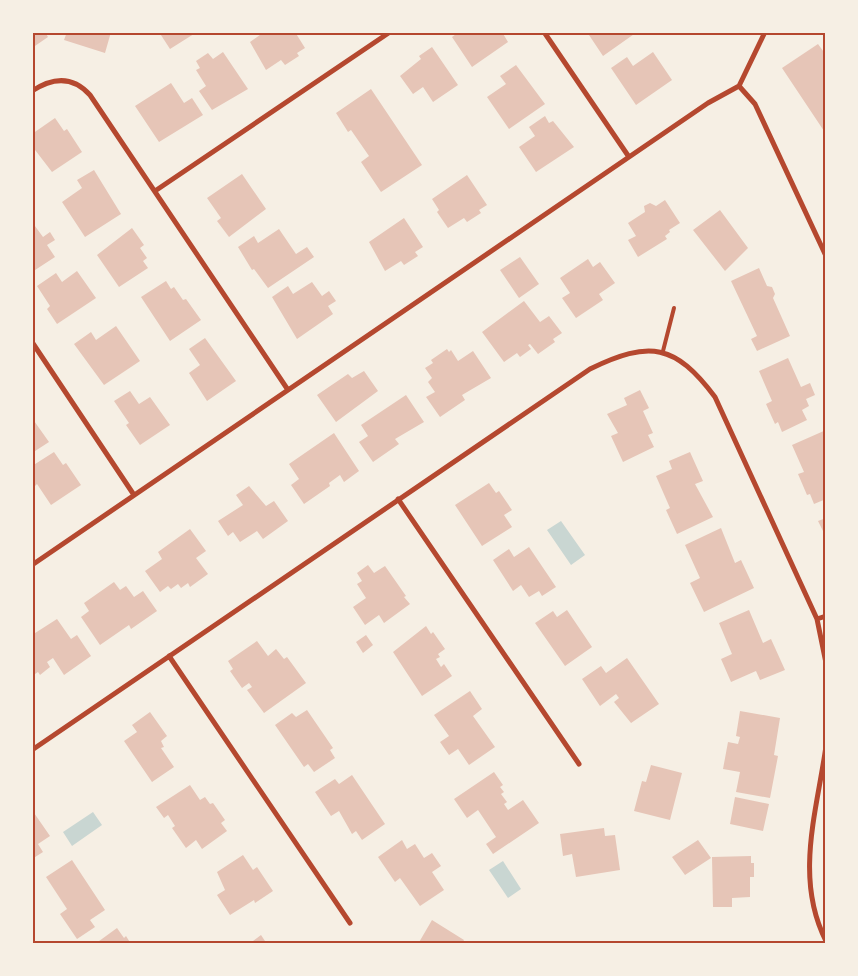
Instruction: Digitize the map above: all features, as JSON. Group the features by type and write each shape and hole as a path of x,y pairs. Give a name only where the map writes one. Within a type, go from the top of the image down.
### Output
{"street":[{"path":"155,191 390,32"},
{"path":"544,32 629,157"},
{"path":"32,565 708,103 739,86 765,32"},
{"path":"32,91 52,81 68,80 80,86 90,95 288,390"},
{"path":"739,86 755,104 826,256"},
{"path":"32,342 134,495"},
{"path":"32,750 590,368 625,354 663,351 682,361 700,377 715,397 817,619 826,663"},
{"path":"398,499 579,764"},
{"path":"817,619 826,616"},
{"path":"169,656 350,923"},
{"path":"826,746 809,841 808,875 815,908 826,940"}],"lane":[{"path":"663,351 674,308"}],"shaded area":[{"path":"561,521 585,555 571,565 547,530"},
{"path":"93,812 102,825 72,846 63,832"},
{"path":"503,861 521,889 508,898 489,870"}],"building":[{"path":"32,32 45,32 48,37 32,48"},
{"path":"67,32 111,32 105,53 64,40"},
{"path":"159,32 197,32 170,49"},
{"path":"264,32 295,32 305,48 297,53 299,56 285,65 281,60 266,70 250,42"},
{"path":"459,32 502,32 508,42 472,67 452,37"},
{"path":"587,32 637,32 603,56"},
{"path":"818,44 826,55 826,134 782,68"},
{"path":"432,47 458,85 433,102 423,87 413,94 400,76 421,59 419,56"},
{"path":"223,52 248,89 212,110 199,91 206,86 196,70 200,68 196,61 208,53 213,59"},
{"path":"653,52 672,80 636,105 611,68 627,57 633,66"},
{"path":"516,65 545,104 509,129 487,97 506,84 500,76"},
{"path":"171,83 184,103 192,98 203,115 159,142 135,106"},
{"path":"371,89 422,165 381,192 361,162 369,156 351,130 348,132 336,113"},
{"path":"545,116 549,123 553,121 574,147 536,172 519,147 535,136 529,127"},
{"path":"55,118 64,131 67,129 82,152 52,172 32,146 32,134"},
{"path":"94,170 121,214 85,237 62,202 82,188 77,180"},
{"path":"242,174 266,209 229,237 217,221 221,218 207,198"},
{"path":"467,175 487,205 479,210 481,213 467,222 464,218 448,228 437,212 439,210 432,199"},
{"path":"665,200 680,223 669,230 670,232 665,236 667,239 638,257 628,240 636,236 628,223 645,212 644,206 650,203 656,206"},
{"path":"720,210 748,248 725,271 693,230"},
{"path":"404,218 423,247 415,252 418,256 404,265 401,261 385,271 369,242"},
{"path":"32,222 43,237 50,232 55,240 47,245 55,257 32,272"},
{"path":"132,228 144,245 140,248 147,258 143,261 148,268 119,287 97,255"},
{"path":"279,229 296,254 307,247 314,257 268,288 254,269 252,270 238,247 254,236 258,243"},
{"path":"520,257 539,284 519,298 500,270"},
{"path":"588,259 593,267 600,262 615,283 599,294 603,300 576,318 562,298 570,293 560,278"},
{"path":"759,268 767,286 772,287 775,294 773,298 790,336 757,351 751,339 757,336 731,281"},
{"path":"77,271 96,298 57,324 47,309 50,306 37,286 56,273 62,282"},
{"path":"166,281 171,289 174,287 183,300 186,299 201,320 170,341 141,297"},
{"path":"312,282 322,296 329,291 336,301 328,306 333,314 297,339 272,297 288,286 293,294"},
{"path":"524,301 540,322 549,316 562,333 553,339 555,342 538,354 530,344 528,345 531,349 520,357 517,353 504,362 482,332"},
{"path":"116,326 140,361 104,385 74,344 91,332 96,340"},
{"path":"205,338 236,381 207,401 189,373 200,365 189,349"},
{"path":"447,349 449,352 451,350 458,361 473,351 491,378 462,395 465,400 440,417 426,397 435,392 428,382 432,378 425,368 433,363 431,360"},
{"path":"788,358 801,387 810,383 815,395 806,399 809,406 802,410 807,420 782,432 778,422 775,424 766,404 772,401 759,371"},
{"path":"364,371 378,391 336,422 317,395 348,374 352,378"},
{"path":"640,390 649,408 643,411 653,433 648,435 654,447 623,462 611,436 618,433 607,414 627,405 624,398"},
{"path":"130,391 139,404 150,397 170,425 140,445 126,425 129,423 114,401"},
{"path":"406,395 424,422 395,439 399,444 373,462 359,442 368,436 361,425"},
{"path":"32,418 49,442 32,453"},
{"path":"826,430 826,499 814,504 810,494 807,495 798,474 804,472 792,445"},
{"path":"334,433 359,471 344,482 340,475 329,483 330,486 304,504 291,485 299,479 289,464"},
{"path":"54,452 63,465 66,463 81,485 51,505 37,484 35,486 32,481 32,466"},
{"path":"690,452 703,481 695,484 713,517 677,534 666,510 670,508 656,476 672,469 669,461"},
{"path":"489,483 496,493 499,491 512,510 504,515 512,527 482,546 455,505"},
{"path":"249,486 266,506 274,501 288,521 263,539 257,531 240,542 233,532 228,536 218,521 243,505 236,495"},
{"path":"826,518 826,537 818,521"},
{"path":"721,528 735,563 741,560 754,588 704,612 690,583 700,578 685,545"},
{"path":"190,529 206,551 196,558 208,574 190,587 188,583 181,588 178,584 171,589 168,586 160,592 145,571 162,559 158,552"},
{"path":"529,547 556,587 542,596 539,591 529,597 521,585 513,591 493,560 509,549 514,557"},
{"path":"368,565 374,573 385,566 410,604 384,623 379,615 365,625 353,607 366,598 357,584 362,581 357,573"},
{"path":"114,582 120,590 126,586 134,597 143,591 157,611 131,629 129,625 100,645 81,617 89,611 84,603"},
{"path":"567,610 592,647 565,666 535,623 553,611 557,617"},
{"path":"749,610 763,643 771,639 785,670 760,680 756,671 731,682 721,659 732,654 719,623"},
{"path":"57,619 71,639 77,635 91,656 64,675 53,658 47,662 50,667 40,675 38,672 32,676 32,635"},
{"path":"426,626 431,634 433,632 445,649 438,654 440,657 436,659 441,667 444,664 452,676 422,696 393,652"},
{"path":"366,635 373,645 363,653 356,642"},
{"path":"257,641 268,656 276,649 284,659 287,657 306,683 264,713 247,690 252,687 249,683 242,688 230,671 233,669 228,661"},
{"path":"627,658 659,704 631,723 614,702 619,698 616,694 600,706 582,679 601,666 606,673"},
{"path":"470,691 482,709 473,716 495,747 469,765 458,749 449,755 440,742 449,736 434,715"},
{"path":"307,710 333,748 330,750 335,758 314,772 308,764 304,767 275,725 292,713 296,717"},
{"path":"740,711 780,718 774,755 778,756 770,798 736,792 740,772 723,769 728,742 738,744 740,737 736,736"},
{"path":"150,712 167,736 161,741 164,747 161,748 174,767 152,782 124,741 137,732 132,725"},
{"path":"651,765 682,773 670,820 634,811 642,781 646,782"},
{"path":"494,772 503,785 500,787 504,792 501,794 507,802 504,804 508,810 523,800 539,823 493,854 486,844 496,837 478,810 467,818 454,799"},
{"path":"352,775 385,824 362,840 356,831 352,834 339,811 331,816 315,792 335,779 339,784"},
{"path":"190,785 200,800 205,797 210,804 213,803 225,820 221,823 227,831 202,849 196,840 186,848 172,828 175,826 168,815 164,818 156,807"},
{"path":"735,797 769,804 763,831 730,824"},
{"path":"32,810 50,836 38,844 43,852 32,859"},
{"path":"604,828 605,836 615,835 620,870 576,877 572,854 563,856 560,834"},
{"path":"402,840 407,849 415,844 424,858 432,853 441,866 432,872 444,890 420,906 400,878 395,882 378,857"},
{"path":"698,840 711,858 685,875 672,857"},
{"path":"243,855 253,870 257,867 273,891 255,903 254,900 230,915 217,895 225,890 217,872"},
{"path":"751,856 751,863 754,863 754,877 750,877 750,897 732,898 732,907 713,907 712,857"},
{"path":"72,860 105,910 90,920 95,927 77,939 60,914 67,909 46,877"},
{"path":"432,920 464,940 462,944 418,944"},
{"path":"117,928 124,938 126,936 131,944 95,944"},
{"path":"261,935 267,944 249,944"}]}
